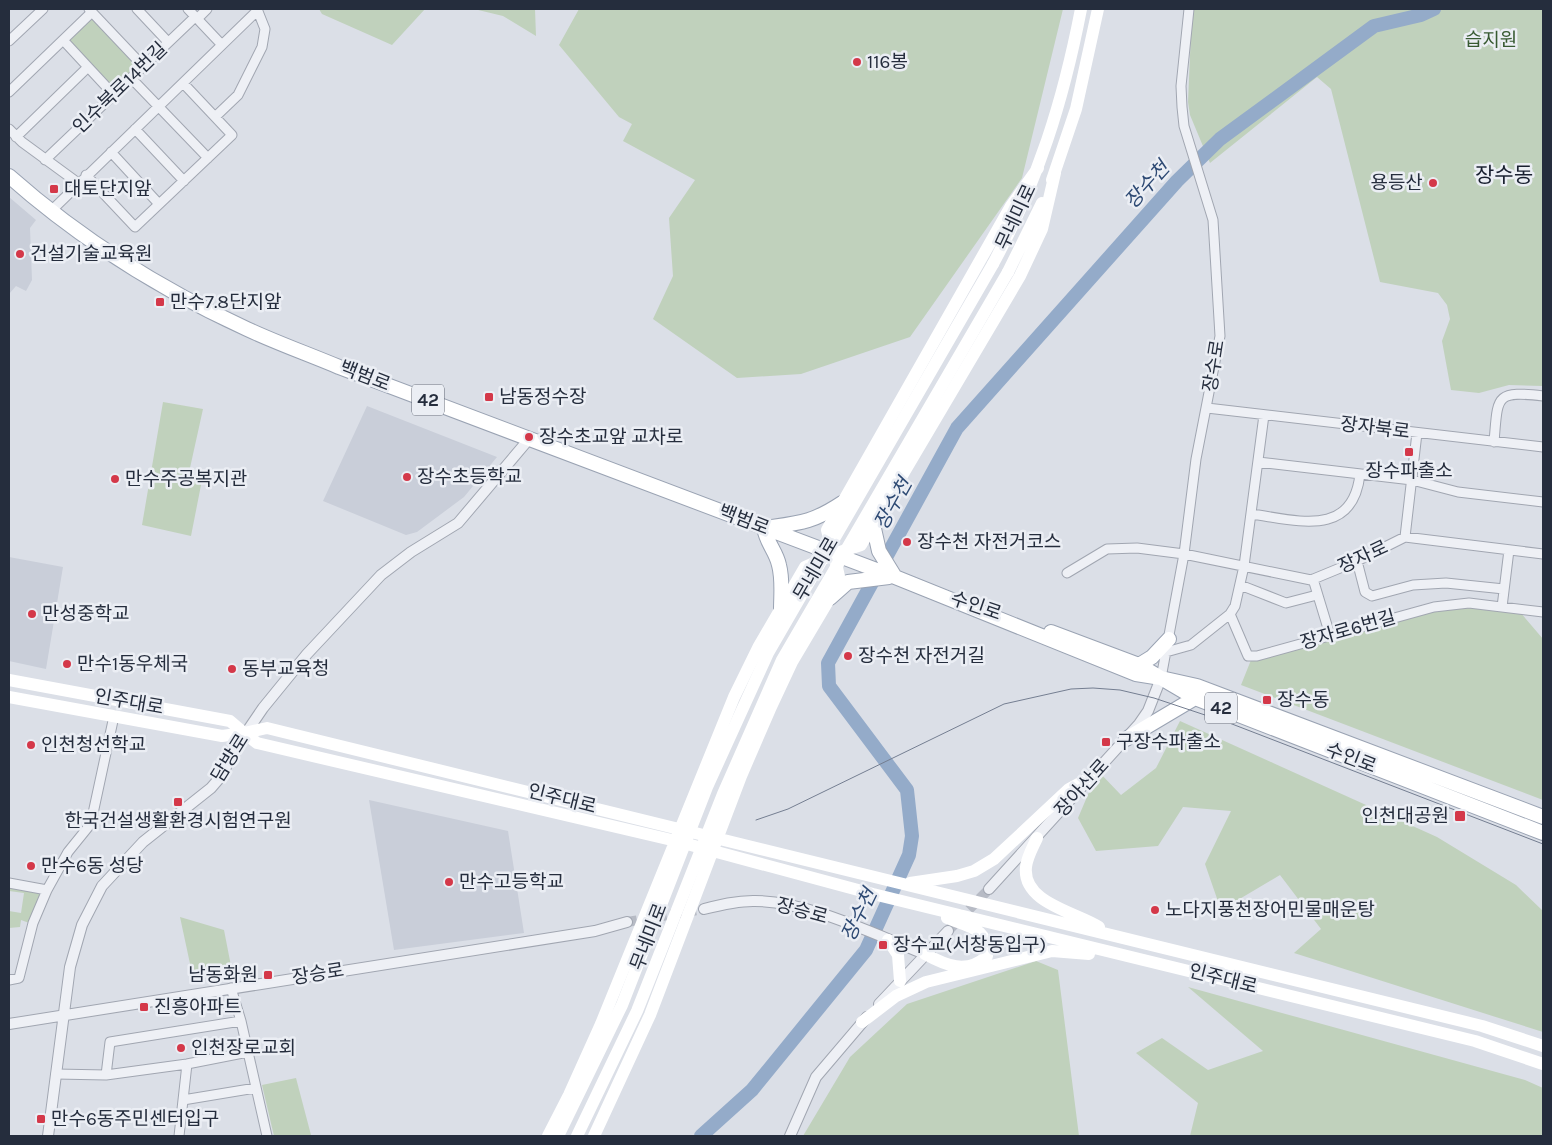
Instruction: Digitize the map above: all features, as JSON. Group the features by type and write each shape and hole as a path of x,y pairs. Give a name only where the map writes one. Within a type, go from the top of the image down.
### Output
{"main road":[{"name":"무네미로","path":"558,1136 603,1048 622,1005 707,788 768,653 993,264 1018,217 1038,168 1060,105 1081,9"},
{"name":"무네미로","path":"577,1136 637,1011 723,794 782,660 1008,272 1034,223 1055,173 1076,108 1098,9"},
{"path":"594,1136 650,1015 714,851 740,776 792,662 840,581 827,530 1010,206 1038,168"},
{"path":"548,1136 601,1024 734,697 805,567 861,545 874,530 1020,276 1042,229 1055,173"},
{"name":"백범로","path":"9,176 102,248 247,329 529,439 834,554"},
{"path":"781,610 782,579 779,563 767,542 764,528 807,522 821,517 842,503"},
{"path":"874,530 879,551 898,579"},
{"name":"수인로","path":"834,554 1119,668 1136,674 1197,686 1543,817"},
{"path":"830,598 848,582 898,579"},
{"name":"수인로","path":"898,579 1033,625 1139,665 1195,698 1543,833"},
{"path":"1139,665 1167,645"},
{"name":"인주대로","path":"9,680 230,720 257,743 676,841 873,894 1475,1041 1543,1064"},
{"name":"인주대로","path":"9,697 222,736 267,728 907,883 1482,1026 1543,1046"},
{"path":"1126,739 1195,698"},
{"path":"907,883 957,876 974,871 994,860 1069,789 1093,776"},
{"path":"1037,838 1026,868 1029,884 1034,892 1042,899 1088,920 1108,933"},
{"path":"901,900 976,930 984,936 988,945 986,956 981,962 958,968 943,964 925,954"},
{"path":"885,939 898,955 900,982"},
{"path":"862,1022 896,996 926,982 1052,951 1072,951 1168,966"}],"street":[{"path":"9,41 43,9"},
{"path":"137,9 168,42"},
{"path":"188,9 222,45"},
{"name":"인수북로14번길","path":"46,160 168,42 207,9"},
{"path":"52,211 78,183 258,9 265,29 262,47 238,95 215,117"},
{"name":"장수로","path":"1161,678 1184,554 1193,476 1214,376 1220,328 1213,220 1202,177 1184,126 1181,86 1189,9"},
{"path":"9,92 90,11 144,66"},
{"path":"63,40 114,95"},
{"path":"16,137 88,67"},
{"path":"131,78 208,158"},
{"path":"86,176 135,227 232,136 183,83"},
{"path":"9,129 16,137 78,183"},
{"path":"135,129 184,181"},
{"path":"111,152 159,204"},
{"path":"1494,442 1498,405 1504,397 1514,392 1543,396"},
{"name":"장자북로","path":"1207,408 1543,448"},
{"path":"1167,645 1191,645 1230,614 1234,606 1244,566 1264,415"},
{"path":"1405,537 1417,433"},
{"name":"담방로","path":"48,1136 63,1015 75,945 91,904 102,886 143,842 211,788 222,774 244,733 307,654 381,575 411,552 458,523 529,439"},
{"path":"1258,462 1412,480 1458,492 1543,502"},
{"path":"1251,514 1315,523 1344,512 1353,502 1359,489 1360,474"},
{"name":"장자로","path":"1313,579 1405,537 1543,554"},
{"path":"1067,573 1107,549 1138,548 1184,554 1313,579 1330,636"},
{"path":"1502,607 1509,550"},
{"path":"1356,561 1365,592 1372,596 1413,585 1446,582 1504,589"},
{"path":"1240,585 1286,603 1317,595"},
{"name":"장자로6번길","path":"1230,614 1248,656 1257,656 1434,606 1469,603 1543,612"},
{"name":"장아산로","path":"989,889 1126,739 1148,711 1161,678"},
{"path":"9,980 19,978 33,923 47,890 68,852 89,826 114,716"},
{"path":"9,883 47,890"},
{"name":"장승로","path":"704,909 753,901 779,903 852,926 925,954"},
{"name":"장승로","path":"9,1024 595,931 627,922"},
{"path":"790,1136 816,1077 862,1022 948,930"},
{"path":"231,988 241,1021 267,1136"},
{"path":"106,1075 110,1042 241,1021"},
{"path":"56,1074 106,1075 187,1064 248,1052"},
{"path":"178,1136 187,1064"},
{"path":"183,1100 256,1088"}],"shaded area":[{"name":"건설기술교육원","path":"9,197 36,220 30,228 32,280 26,291 16,286 9,294"},
{"name":"장수초등학교","path":"367,406 497,457 464,497 417,532 406,535 323,501"},
{"name":"만성중학교","path":"9,557 63,567 46,669 9,661"},
{"name":"만수고등학교","path":"369,800 508,831 524,933 394,950"}],"green space":[{"path":"319,9 425,9 392,45 322,14"},
{"path":"474,9 535,9 536,36 503,16"},
{"path":"579,9 1063,9 1022,178 910,337 801,374 737,378 653,319 673,276 669,218 695,180 623,141 632,124 619,117 559,45"},
{"name":"습지원","path":"1192,9 1543,9 1543,386 1509,385 1479,393 1451,390 1442,341 1450,319 1447,305 1438,293 1380,282 1331,89 1317,77 1210,163 1190,115 1188,102"},
{"path":"92,12 143,66 114,95 63,40"},
{"path":"163,402 203,409 188,477 202,480 191,536 142,525"},
{"name":"인천대공원","path":"1469,607 1520,612 1543,639 1543,800 1241,685 1251,660 1430,610"},
{"path":"1180,721 1437,837 1516,885 1543,911 1543,1032 1294,953 1321,929 1280,875 1221,910 1205,864 1231,811 1183,807 1158,846 1096,851 1078,818 1098,771 1121,795 1156,768"},
{"path":"9,884 43,890 32,924 21,920 20,927 9,928 9,911 21,913 24,893 9,891"},
{"path":"180,917 224,930 231,966 192,973"},
{"path":"1036,961 1058,970 1079,1136 803,1136 850,1057 907,1004"},
{"path":"1188,987 1525,1080 1543,1088 1543,1136 1190,1136 1198,1103 1136,1053 1162,1038 1208,1070 1263,1051"},
{"path":"296,1078 311,1135 274,1136 262,1085"}],"waterway":[{"name":"장수천","path":"701,1136 752,1090 866,950 909,855 912,836 907,790 829,686 828,663 957,428 1177,181 1220,139 1374,26 1421,15 1434,9"}],"tunnel":[{"path":"948,931 989,889"},
{"path":"627,922 704,909"}],"tram line":[{"path":"756,820 788,809 1004,704 1071,689 1093,688 1120,690 1154,698 1232,724 1543,844"}],"place":[{"name":"116봉","path":"857,62"},
{"name":"용등산","path":"1433,183"},
{"name":"대토단지앞","path":"54,189"},
{"name":"건설기술교육원","path":"20,254"},
{"name":"만수7.8단지앞","path":"160,302"},
{"name":"남동정수장","path":"489,397"},
{"name":"장수초교앞 교차로","path":"529,437"},
{"name":"장수파출소","path":"1409,452"},
{"name":"장수초등학교","path":"407,477"},
{"name":"만수주공복지관","path":"115,479"},
{"name":"장수천 자전거코스","path":"907,542"},
{"name":"만성중학교","path":"32,614"},
{"name":"장수천 자전거길","path":"848,656"},
{"name":"만수1동우체국","path":"67,664"},
{"name":"동부교육청","path":"232,669"},
{"name":"장수동","path":"1267,700"},
{"name":"구장수파출소","path":"1106,742"},
{"name":"인천청선학교","path":"31,745"},
{"name":"한국건설생활환경시험연구원","path":"178,802"},
{"name":"인천대공원","path":"1460,816"},
{"name":"만수6동 성당","path":"31,866"},
{"name":"만수고등학교","path":"449,882"},
{"name":"노다지풍천장어민물매운탕","path":"1155,910"},
{"name":"장수교(서창동입구)","path":"883,945"},
{"name":"남동화원","path":"268,975"},
{"name":"진흥아파트","path":"144,1007"},
{"name":"인천장로교회","path":"181,1048"},
{"name":"만수6동주민센터입구","path":"41,1119"}],"district":[{"name":"장수동","path":"1504,175"}]}
